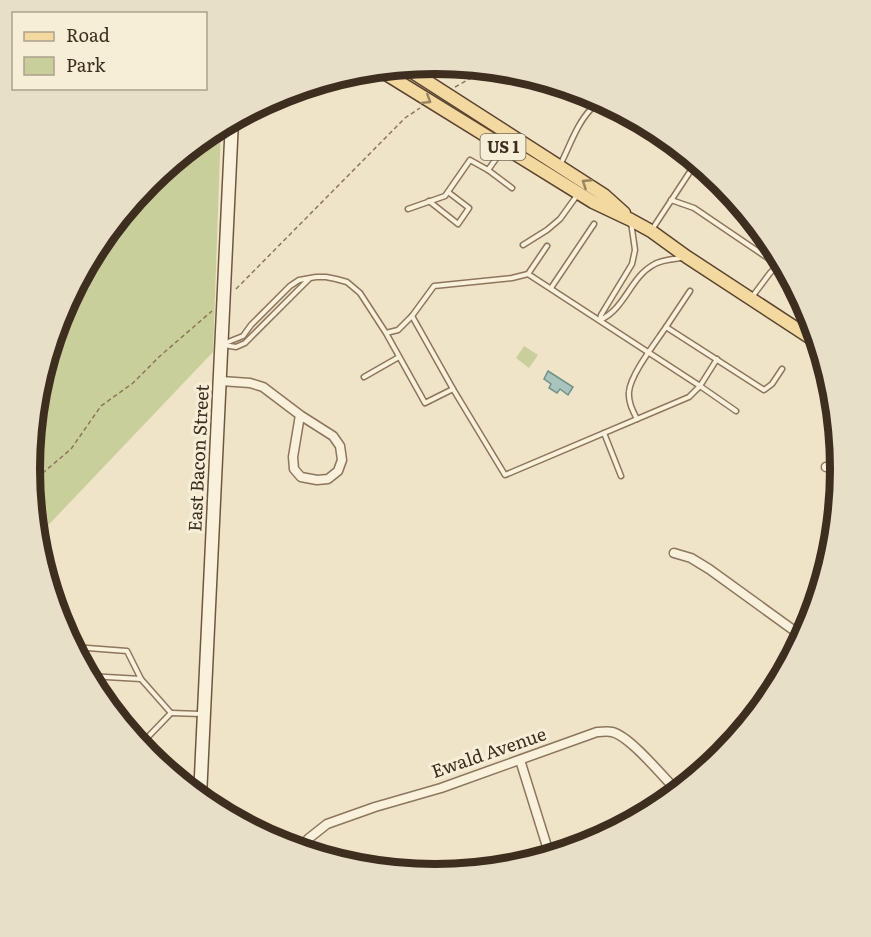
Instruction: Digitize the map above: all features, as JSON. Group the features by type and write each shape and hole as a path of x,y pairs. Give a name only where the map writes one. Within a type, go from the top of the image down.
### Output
{"main road":[{"name":"US 1","path":"416,74 604,195 631,220"},
{"name":"US 1","path":"390,76 592,202 651,231 808,336"},
{"name":"East Bacon Street","path":"201,786 232,130"}],"street":[{"path":"221,381 250,383 263,387 333,436 340,447 342,460 338,471 328,479 317,480 301,477 294,469 293,458 300,415"},
{"path":"826,466 830,467"},
{"path":"674,553 691,558 709,568 729,585 795,631"},
{"name":"Ewald Avenue","path":"307,842 327,824 441,788 597,732 611,732 623,737 672,785"},
{"path":"520,760 547,847"}],"lane":[{"path":"560,166 576,129 591,109"},
{"path":"488,170 504,148"},
{"path":"408,209 445,196 470,160 512,188"},
{"path":"651,231 692,169"},
{"path":"429,201 458,224 469,208 448,192"},
{"path":"524,245 560,219 578,193"},
{"path":"671,200 694,208 772,262"},
{"path":"600,321 601,315 632,264 634,250 631,220"},
{"path":"551,288 594,225"},
{"path":"386,333 398,330 412,316 434,286 512,278 528,274 547,246"},
{"path":"600,321 615,310 642,272 655,263 687,257"},
{"path":"751,299 776,268"},
{"path":"528,274 736,411"},
{"path":"222,344 243,336 290,286 299,280 327,277 347,282 360,293 386,333 425,403 453,389"},
{"path":"222,344 236,347 245,344 309,278"},
{"path":"637,419 630,406 631,384 690,291"},
{"path":"412,316 505,475 689,397 717,359"},
{"path":"666,327 764,390 772,384 782,369"},
{"path":"364,377 399,357"},
{"path":"604,433 621,476"},
{"path":"83,648 127,651 141,679 171,713 204,714"},
{"path":"100,677 141,679"},
{"path":"147,738 171,713"}],"path":[{"path":"446,93 476,76"},
{"path":"40,476 71,449 101,406 134,383 160,356 224,301 405,118 431,102"}],"green space":[{"path":"221,137 213,352 45,528 40,468 44,417 48,391 61,342 81,294 107,249 139,208 175,172"},
{"path":"524,346 538,355 529,368 516,358"}],"water":[{"path":"548,371 573,387 568,395 560,389 557,393 549,388 551,384 544,379"}]}
